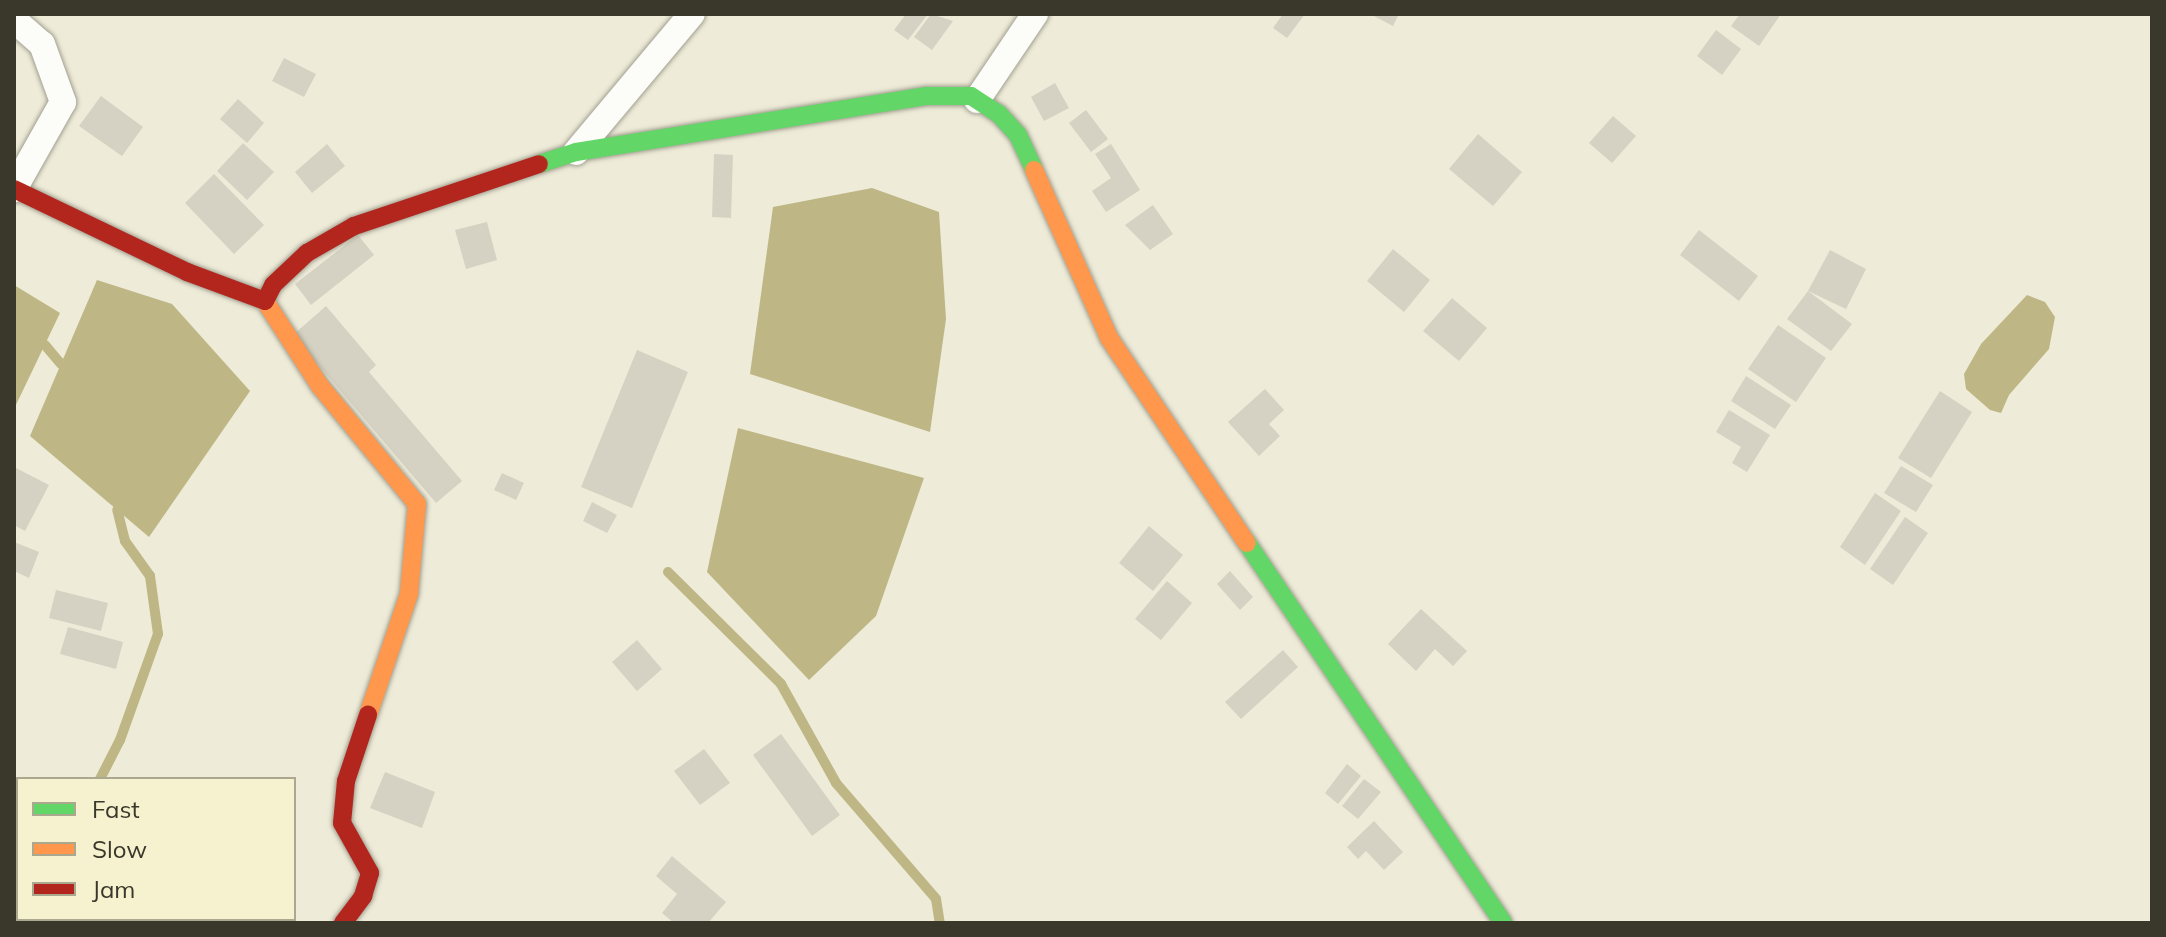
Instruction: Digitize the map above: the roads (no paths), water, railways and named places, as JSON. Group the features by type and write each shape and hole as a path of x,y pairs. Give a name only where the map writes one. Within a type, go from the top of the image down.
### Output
{"street":[{"path":"576,152 692,14"},
{"path":"977,100 1035,14"},
{"path":"14,20 42,44 63,102 14,189 187,272 265,301 351,428 417,504 419,518 409,594 346,781 342,823 370,873 363,896 343,923"},
{"path":"265,301 273,285 307,253 354,226 576,152 926,96 977,100 999,114 1018,135 1109,338 1503,923"}],"waterway":[{"path":"45,345 61,364"},
{"path":"101,777 120,740 158,634 150,576 125,541 117,510"},
{"path":"668,572 781,684 836,783 936,899 940,923"}]}
